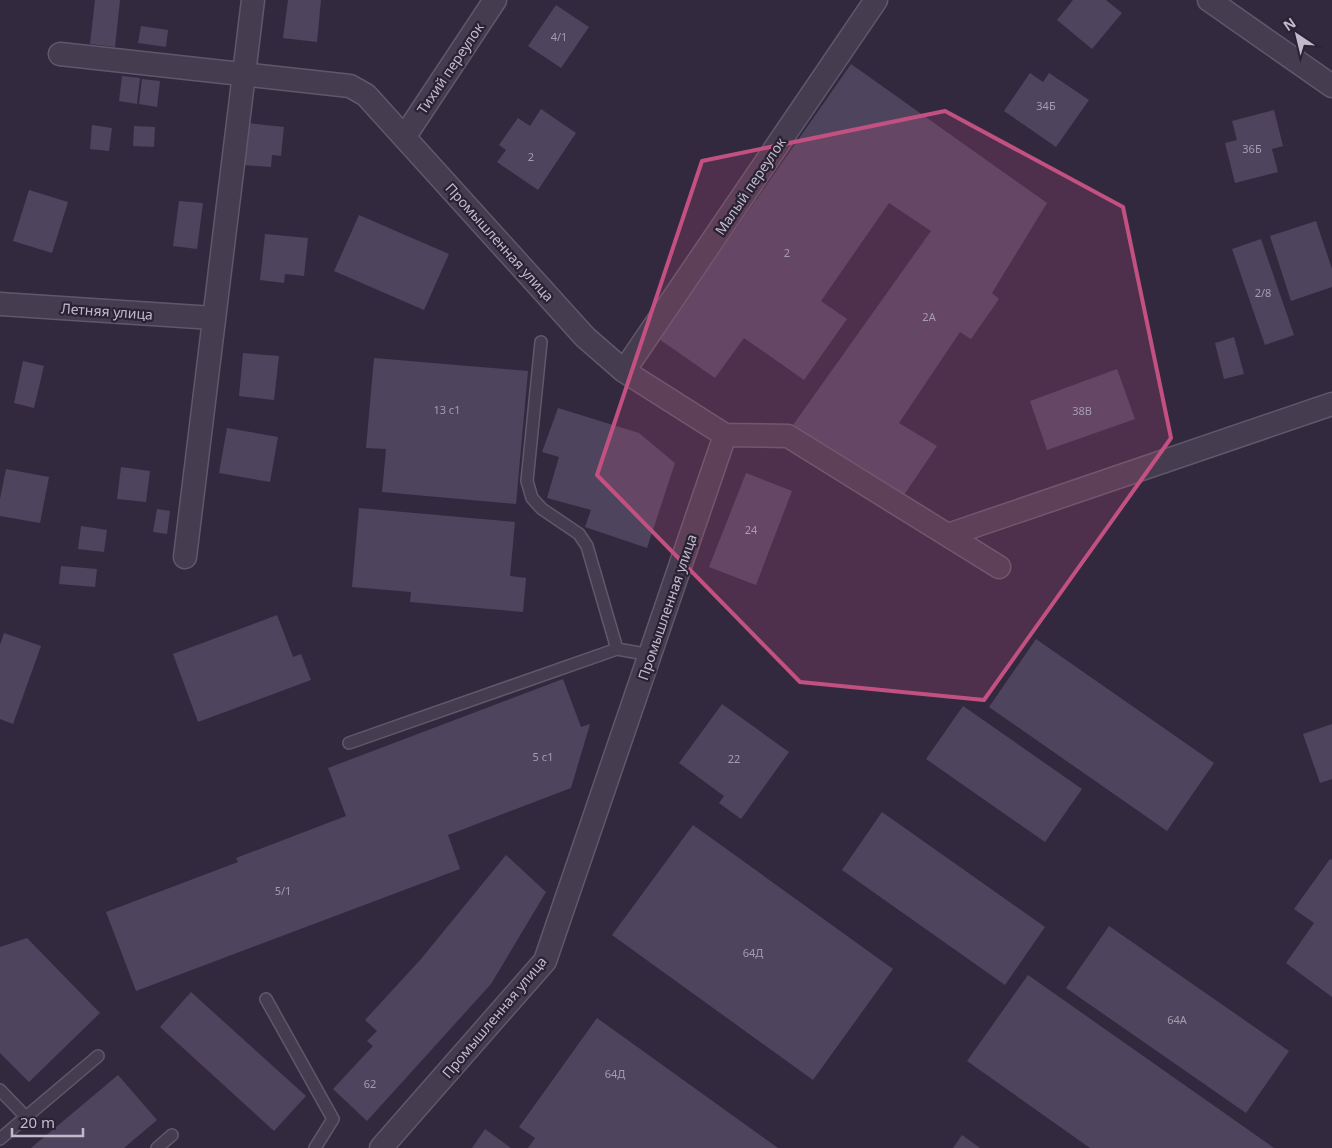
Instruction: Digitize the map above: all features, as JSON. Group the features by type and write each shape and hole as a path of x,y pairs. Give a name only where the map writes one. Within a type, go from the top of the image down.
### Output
{"street":[{"path":"185,557 243,74 254,0"},
{"name":"Тихий переулок","path":"405,136 495,0"},
{"name":"Малый переулок","path":"624,371 876,0"},
{"path":"1209,0 1332,86"},
{"name":"Промышленная улица","path":"60,54 350,86 366,95 585,337 624,371 724,435 651,655 545,961 381,1148"},
{"name":"Летняя улица","path":"0,304 213,318"},
{"path":"948,535 1332,404"},
{"path":"724,435 788,436 999,567"}],"lane":[{"path":"541,342 527,481 532,498 542,509 579,534 588,546 618,649"},
{"path":"349,743 618,649 651,655"},
{"path":"266,999 333,1119 315,1148"},
{"path":"0,1138 98,1056"},
{"path":"0,1090 26,1117"},
{"path":"156,1148 172,1135"}],"highlighted area":[{"path":"945,111 1123,207 1171,438 984,700 800,682 597,475 702,161"}],"building":[{"path":"95,0 120,0 115,47 90,44"},
{"path":"288,0 321,0 317,42 283,38"},
{"path":"1073,0 1106,0 1122,13 1092,49 1057,20"},
{"path":"556,5 589,27 561,68 528,46"},
{"path":"141,26 168,30 166,47 138,43"},
{"path":"851,64 1047,203 992,293 999,299 971,339 960,332 899,423 937,446 902,498 793,425 931,231 889,203 821,301 847,319 804,380 744,338 715,378 659,339"},
{"path":"1030,73 1043,82 1049,73 1089,100 1056,147 1004,111"},
{"path":"122,76 140,78 137,104 119,101"},
{"path":"142,79 160,81 157,107 139,104"},
{"path":"541,109 576,133 538,190 497,162 506,150 499,145 518,118 530,126"},
{"path":"1274,110 1283,146 1272,149 1278,172 1235,183 1225,143 1237,140 1232,121"},
{"path":"247,123 284,127 281,156 272,155 271,167 243,165"},
{"path":"92,125 112,128 109,151 90,149"},
{"path":"134,126 155,127 154,147 133,146"},
{"path":"29,190 68,202 52,253 13,241"},
{"path":"179,201 203,203 197,249 173,246"},
{"path":"359,215 449,254 424,310 334,271"},
{"path":"1316,221 1332,269 1332,287 1291,301 1270,236"},
{"path":"265,234 308,238 304,276 285,274 284,283 260,280"},
{"path":"1261,239 1294,335 1265,345 1232,249"},
{"path":"1234,337 1244,374 1224,379 1215,343"},
{"path":"243,353 279,356 274,400 239,396"},
{"path":"374,358 528,371 516,504 382,492 386,449 366,448"},
{"path":"23,361 44,366 34,408 14,403"},
{"path":"1117,369 1135,419 1047,450 1030,401"},
{"path":"558,408 639,433 675,463 647,548 585,527 591,510 547,498 559,457 542,452"},
{"path":"227,428 278,437 270,482 219,473"},
{"path":"121,467 150,471 146,502 117,499"},
{"path":"6,469 49,477 40,523 0,516 0,499"},
{"path":"746,473 792,491 756,585 709,567"},
{"path":"359,508 515,522 510,576 526,578 523,612 410,602 411,592 352,587"},
{"path":"157,509 170,511 167,534 153,532"},
{"path":"81,526 107,530 104,552 78,549"},
{"path":"61,566 97,569 95,587 59,584"},
{"path":"277,615 293,657 301,654 311,680 198,722 173,654"},
{"path":"4,633 41,646 13,724 0,719 0,645"},
{"path":"1036,639 1214,763 1167,831 989,707"},
{"path":"563,679 581,727 590,724 571,788 448,835 460,869 136,991 106,912 238,862 236,858 346,816 328,768"},
{"path":"722,704 789,752 741,819 719,803 724,796 679,763"},
{"path":"963,706 1082,789 1045,842 926,759"},
{"path":"1332,724 1332,779 1320,783 1303,734"},
{"path":"882,812 1045,927 1005,985 842,870"},
{"path":"693,825 893,969 813,1080 612,935"},
{"path":"506,855 546,892 491,984 367,1121 333,1089 373,1046 367,1041 377,1031 365,1020 421,959"},
{"path":"1330,859 1332,860 1332,997 1286,963 1314,923 1294,909"},
{"path":"1109,926 1289,1051 1246,1113 1066,988"},
{"path":"27,938 100,1013 29,1082 0,1053 0,947"},
{"path":"1028,975 1274,1148 1090,1148 967,1061"},
{"path":"191,992 306,1096 274,1131 160,1027"},
{"path":"597,1018 778,1148 528,1148 535,1138 519,1127"},
{"path":"118,1075 157,1120 124,1148 31,1148"},
{"path":"485,1129 511,1148 472,1148"},
{"path":"962,1135 980,1148 953,1148"}]}
